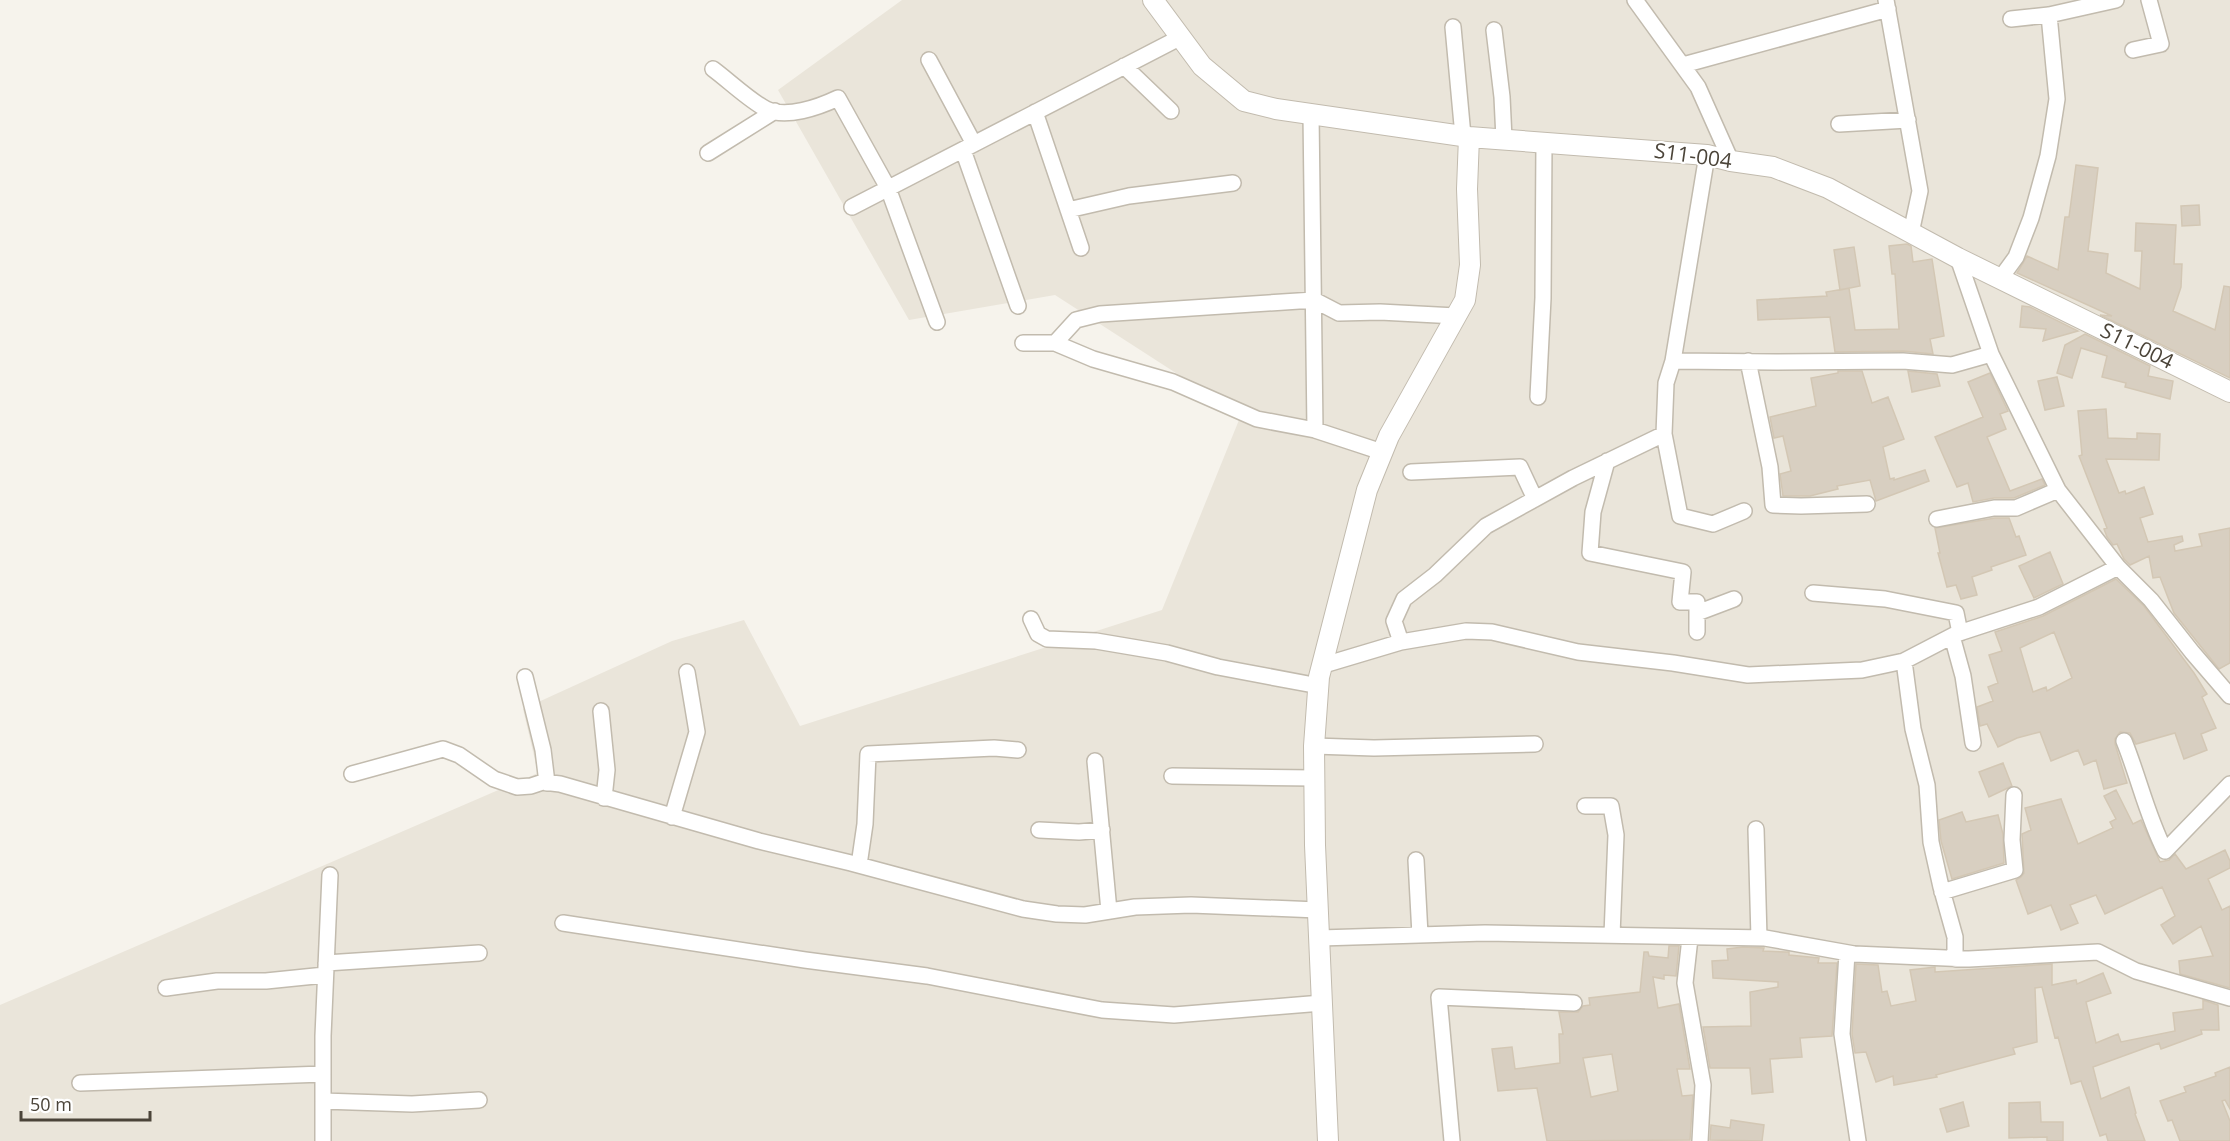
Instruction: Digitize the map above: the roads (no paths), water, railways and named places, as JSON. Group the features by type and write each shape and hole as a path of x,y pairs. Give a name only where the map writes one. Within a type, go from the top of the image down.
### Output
{"street":[{"name":"S11-004","path":"1153,0 1202,66 1244,101 1276,109 1466,136 1707,154 1731,161 1773,167 1828,188 1958,258 2230,392"},
{"path":"1635,0 1698,87 1731,161"},
{"path":"2011,19 2049,15 2116,0"},
{"path":"2133,50 2161,44 2149,0"},
{"path":"1683,65 1887,5 1920,191 1911,233"},
{"path":"2000,279 2016,257 2031,218 2048,156 2057,99 2049,15"},
{"path":"1328,1141 1314,778 1318,686 1367,490 1389,435 1465,300 1470,265 1466,136 1453,27"},
{"path":"1494,30 1502,97 1503,139"},
{"path":"852,207 1181,37"},
{"path":"929,60 969,147 1018,306"},
{"path":"1124,66 1171,111"},
{"path":"713,69 766,110 783,113 823,105 838,98 888,188 937,322"},
{"path":"708,153 775,111"},
{"path":"1035,112 1081,248"},
{"path":"1311,114 1315,430"},
{"path":"1839,124 1908,120"},
{"path":"1538,397 1543,298 1544,141"},
{"path":"1707,154 1673,361 1666,383 1664,434 1680,516 1713,524 1744,511"},
{"path":"1068,210 1129,196 1233,183"},
{"path":"1958,258 1991,354 2058,490 2118,567 2151,600 2230,696"},
{"path":"1055,343 1076,320 1100,314 1314,300 1339,313 1380,312 1456,316"},
{"path":"1023,343 1055,343 1093,359 1173,382 1257,419 1315,430 1382,452"},
{"path":"1673,361 1903,361 1952,365 1991,354"},
{"path":"1748,361 1770,467 1773,505 1867,504"},
{"path":"1401,642 1394,621 1404,599 1435,575 1486,526 1607,461 1664,434"},
{"path":"1607,461 1593,512 1590,553 1683,572 1680,602 1697,602 1697,632"},
{"path":"1411,472 1520,466 1534,499"},
{"path":"1937,519 1994,508 2016,508 2058,490"},
{"path":"1324,665 1401,642 1466,631 1492,632 1578,652 1748,675 1862,670 1904,661 1956,634 2039,607 2118,567"},
{"path":"1813,593 1885,599 1956,613 1956,634 1973,743"},
{"path":"1697,613 1734,599"},
{"path":"1031,619 1038,634 1047,639 1096,641 1167,653 1218,667 1318,686"},
{"path":"1904,661 1913,729 1927,785 1931,842 1955,937 1955,959"},
{"path":"672,817 697,732 687,672"},
{"path":"525,677 543,750 547,783"},
{"path":"601,711 607,770 604,798"},
{"path":"2124,741 2137,773 2153,827 2165,851 2230,784"},
{"path":"1314,746 1374,748 1535,744"},
{"path":"859,865 865,824 868,754 994,748 1018,750"},
{"path":"352,774 443,749 459,754 494,779 517,787 547,783 560,784 759,841 1023,909 1057,914 1085,915 1135,907 1191,905 1318,910"},
{"path":"1095,760 1109,911"},
{"path":"1172,776 1314,778"},
{"path":"1942,892 2015,870 2012,840 2014,795"},
{"path":"1585,806 1611,806 1616,835 1612,934"},
{"path":"1039,830 1079,832 1102,830"},
{"path":"1756,830 1759,938"},
{"path":"1416,860 1420,935"},
{"path":"323,1141 330,875"},
{"path":"563,923 927,976 1102,1011 1174,1015 1322,1002"},
{"path":"1320,938 1612,934 1690,938 1759,938 1847,953 1955,959 2098,952 2136,971 2230,998"},
{"path":"1690,938 1685,983 1703,1085 1700,1141"},
{"path":"166,988 217,981 266,981 326,969 479,953"},
{"path":"1847,953 1842,1034 1858,1141"},
{"path":"1452,1141 1439,997 1574,1003"},
{"path":"80,1083 323,1074"},
{"path":"323,1101 412,1104 479,1100"}]}
